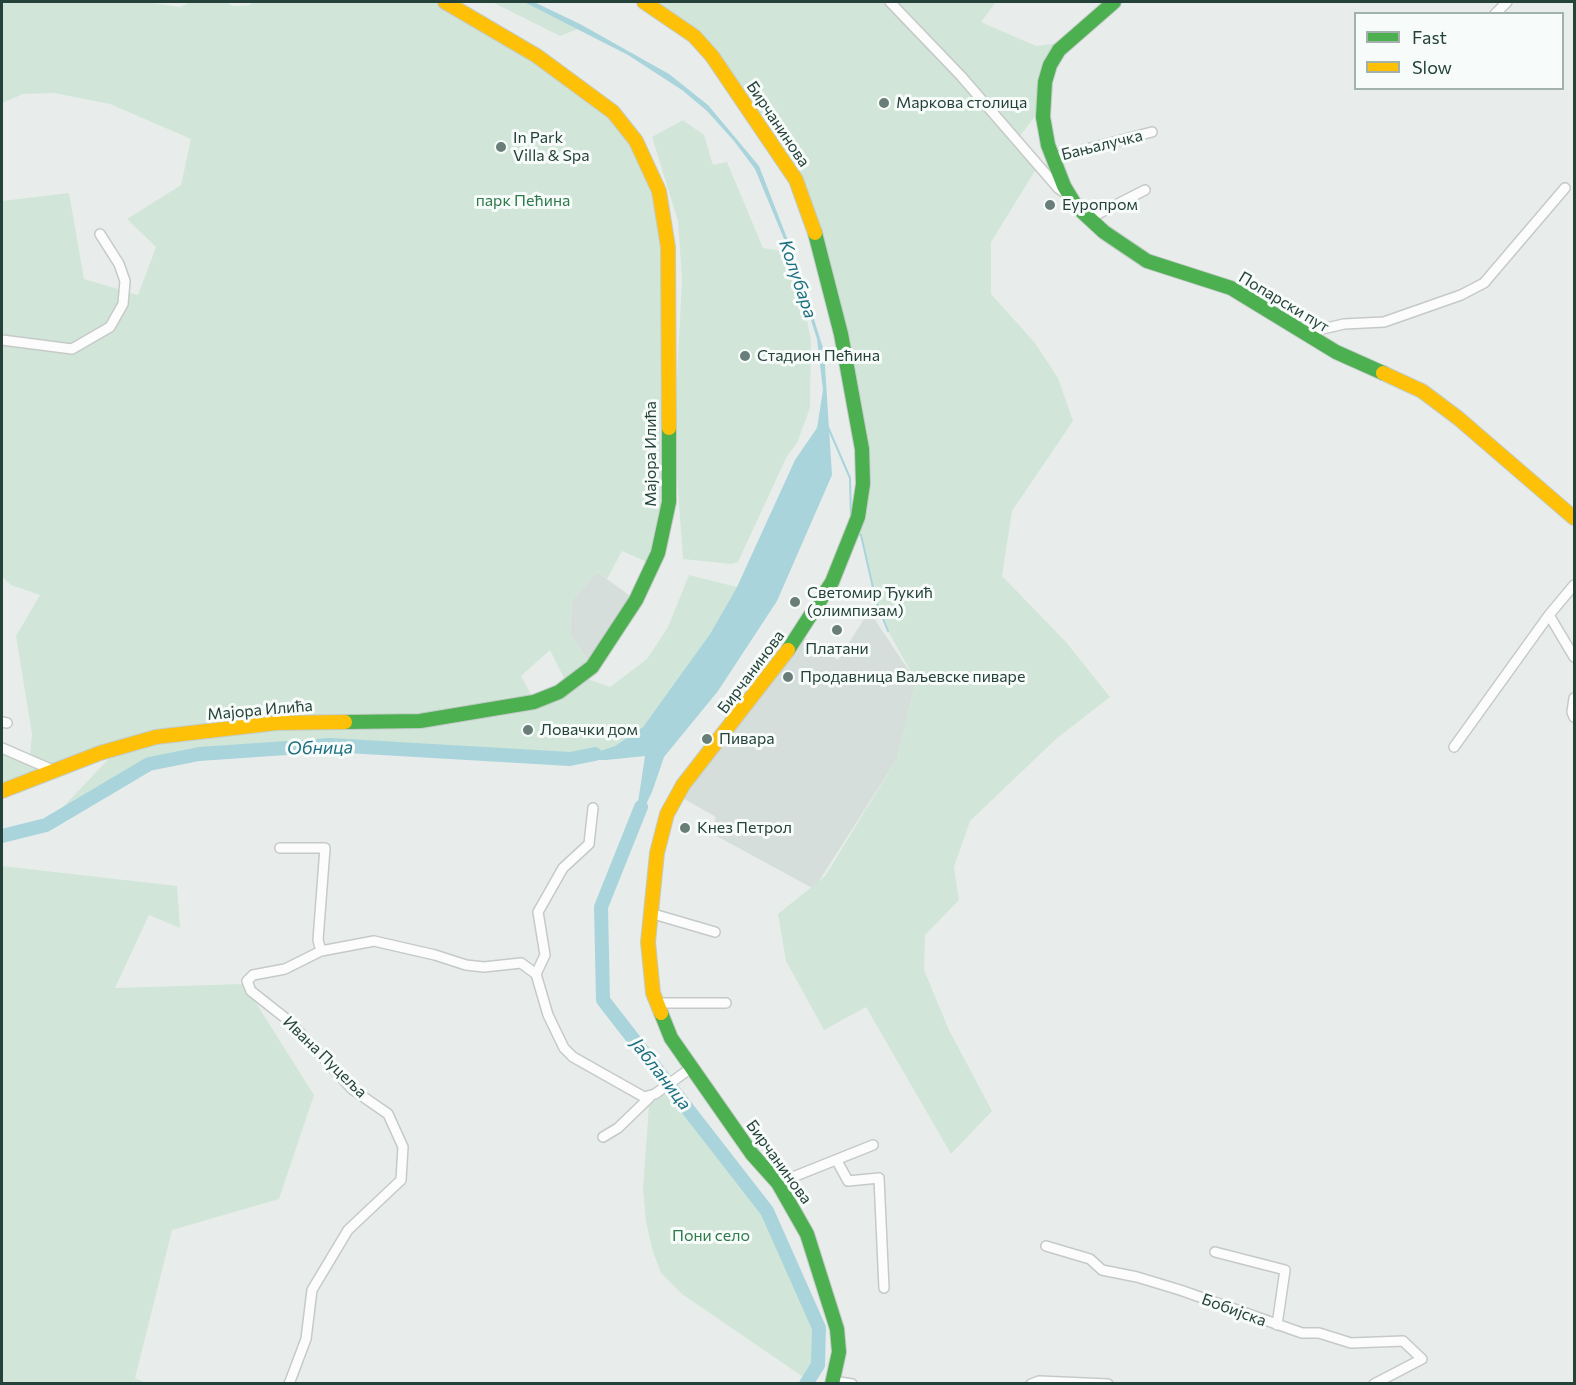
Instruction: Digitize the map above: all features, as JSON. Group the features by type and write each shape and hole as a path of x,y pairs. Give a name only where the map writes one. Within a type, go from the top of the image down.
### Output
{"main road":[{"name":"Мајора Илића","path":"2,791 110,750 173,735 292,722 420,721 518,706 544,699 559,692 592,667 617,632 647,579 662,541 669,502 668,247 666,219 656,183 636,141 624,123 603,104 537,56 445,2"},
{"name":"Бирчанинова","path":"644,2 694,36 712,56 796,180 812,219 855,398 863,465 862,499 854,532 823,599 787,652 683,785 672,804 659,841 648,950 656,1003 671,1038 752,1154 778,1183 807,1234 825,1286 838,1339 834,1379"},
{"name":"Попарски пут","path":"1114,2 1067,42 1050,64 1043,106 1052,158 1067,194 1089,219 1123,246 1154,265 1225,286 1336,352 1401,380 1430,396 1575,518"}],"street":[{"path":"890,2 961,76 1058,188 1067,194"},
{"name":"Бањалучка","path":"1052,158 1152,132"},
{"path":"1305,333 1344,324 1384,322 1461,295 1484,283 1565,188"},
{"path":"1089,219 1145,190"},
{"path":"2,340 72,350 110,327 123,304 125,281 119,264 100,234"},
{"path":"1454,747 1549,615 1575,585"},
{"path":"1549,615 1575,657"},
{"path":"1575,698 1572,712 1575,717"},
{"path":"2,748 55,771"},
{"path":"593,808 589,844 563,868 538,912 545,955 536,974 548,1015 564,1048 573,1057 648,1096"},
{"path":"280,848 326,848 318,940 321,951"},
{"path":"650,913 715,932"},
{"name":"Ивана Пуцеља","path":"289,1383 306,1339 312,1290 348,1230 401,1180 403,1146 388,1114 352,1089 289,1021 251,991 247,981 254,975 285,969 321,951 374,941 435,955 466,965 484,967 521,963 536,974"},
{"path":"656,1003 726,1003"},
{"path":"603,1137 618,1128 648,1096 691,1068"},
{"path":"778,1183 873,1145"},
{"path":"837,1161 848,1181 879,1178 884,1288"},
{"name":"Бобијска","path":"1046,1246 1090,1259 1102,1270 1137,1277 1180,1290 1302,1333 1319,1333 1351,1343 1403,1341 1422,1359 1374,1383"},
{"path":"1215,1252 1285,1270 1287,1274 1277,1325"},
{"path":"834,1379 852,1383"},
{"path":"1031,1383 1039,1381 1108,1383"}],"shaded area":[{"path":"597,572 636,600 592,667 570,633 572,600"},
{"path":"869,611 916,681 897,759 814,889 711,833 716,817 679,796 772,683 803,637 838,660"}],"green space":[{"name":"парк Пећина","path":"2,2 145,2 180,7 190,2 226,2 233,6 250,5 253,2 445,2 624,123 665,222 667,520 654,565 622,551 607,579 597,572 572,600 570,633 592,667 582,677 610,687 647,659 668,627 689,575 737,587 710,634 643,727 615,746 573,760 330,745 199,754 149,764 46,825 119,748 2,791 2,753 30,756 32,734 16,636 40,595 11,585 2,577 2,201 69,193 84,279 138,295 156,247 127,219 181,185 191,139 110,104 54,93 23,94 2,103","holes":["550,650 568,686 535,702 521,676"]},
{"path":"492,2 524,2 578,29 560,36"},
{"path":"644,2 996,2 981,22 1036,46 1067,42 1059,50 1043,106 1016,141 1038,166 991,242 991,294 1035,343 1058,378 1073,421 1012,511 1002,576 1066,642 1110,697 1056,739 970,821 954,867 959,900 925,935 924,970 949,1030 992,1111 951,1154 866,1007 824,1030 786,961 778,914 825,876 897,759 916,681 888,631 876,601 861,535 854,532 863,465 805,200 712,56"},
{"name":"Стадион Пећина","path":"683,120 704,135 713,165 727,162 763,248 781,251 805,311 811,340 810,408 797,443 787,456 738,562 731,564 683,559 674,436 682,279 678,221 652,137"},
{"path":"2,866 177,886 180,928 149,915 115,988 244,984 314,1095 279,1199 172,1230 135,1378 146,1383 2,1384"},
{"name":"Пони село","path":"672,1089 716,1142 767,1211 819,1328 818,1365 809,1381 682,1294 661,1273 646,1222 643,1189 649,1105"}],"water":[{"name":"Колубара","path":"524,2 534,2 580,24 669,74 708,105 759,166 794,256 824,351 832,475 777,601 718,691 664,757 652,792 634,829 645,756 606,760 573,760 615,746 643,727 710,634 737,587 795,460 817,428 823,390 817,339 789,251 755,169 734,141 707,111 682,90 628,55"}],"waterway":[{"path":"828,427 850,478 851,519"},
{"path":"856,533 861,535 876,601 888,631"},
{"name":"Обница","path":"2,836 46,825 149,764 199,754 330,745 570,759 595,754"},
{"name":"Јабланица","path":"641,807 601,907 603,1000 767,1211 819,1328 818,1365 806,1384"}],"traffic: fast":[{"path":"1114,2 1059,50 1050,65 1045,82 1043,117 1048,145 1064,186 1076,206 1104,232 1147,261 1231,288 1336,352 1383,373"},
{"path":"788,650 832,582 858,517 863,484 862,449 841,334 815,233"},
{"path":"345,722 420,721 534,702 559,692 592,667 636,600 658,553 669,502 669,428"},
{"path":"661,1013 671,1038 752,1154 778,1183 807,1234 837,1329 839,1352 832,1384"}],"traffic: slow":[{"path":"445,2 537,56 613,112 636,141 659,191 668,247 669,428"},
{"path":"644,2 694,36 712,56 796,180 815,233"},
{"path":"1383,373 1422,391 1458,418 1574,518"},
{"path":"661,1013 653,993 648,942 657,853 667,814 683,785 788,650"},
{"path":"2,791 100,753 156,737 276,723 345,722"}],"place":[{"name":"Маркова столица","path":"884,103"},
{"name":"In Park Villa & Spa","path":"501,147"},
{"name":"Еуропром","path":"1050,205"},
{"name":"Стадион Пећина","path":"745,356"},
{"name":"Светомир Ђукић (олимпизам)","path":"795,602"},
{"name":"Платани","path":"837,630"},
{"name":"Продавница Ваљевске пиваре","path":"788,677"},
{"name":"Ловачки дом","path":"528,730"},
{"name":"Пивара","path":"707,739"},
{"name":"Кнез Петрол","path":"685,828"}]}
